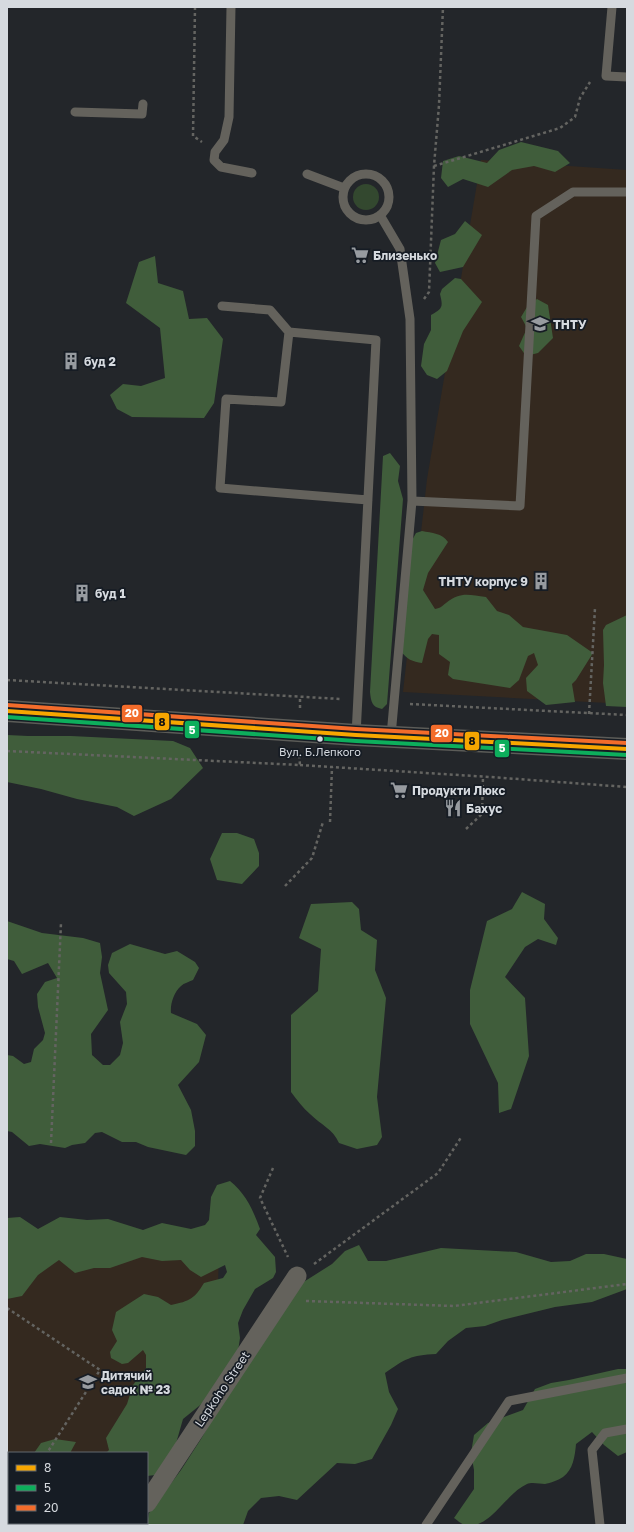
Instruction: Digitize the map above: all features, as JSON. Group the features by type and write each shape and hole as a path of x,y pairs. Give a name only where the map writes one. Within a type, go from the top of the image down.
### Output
{"main road":[{"path":"7,711 356,735 627,749"}],"street":[{"name":"Lepkoho Street","path":"148,1500 297,1276"}],"lane":[{"path":"231,7 229,117 224,140 215,152 214,160 221,167 252,173"},
{"path":"612,7 606,76 627,77"},
{"path":"76,112 142,114 143,104"},
{"path":"307,174 344,188"},
{"path":"362,175 376,177 387,188 388,203 385,210 374,219 366,220 352,216 343,204 342,196 344,188 354,177 362,175"},
{"path":"412,501 520,506 536,216 573,192 627,192"},
{"path":"380,215 400,249 410,319 412,501 391,736"},
{"path":"222,306 270,310 289,332 376,340 356,735"},
{"path":"289,332 281,402 226,399 220,488 368,500"},
{"path":"426,1525 509,1401 627,1378"},
{"path":"600,1525 592,1450 606,1433 627,1428"}],"path":[{"path":"194,7 193,136 215,152"},
{"path":"410,319 429,292 443,7"},
{"path":"434,166 560,128 575,117 580,98 590,82 606,76"},
{"path":"589,714 596,608"},
{"path":"7,680 300,698 358,700"},
{"path":"393,704 627,715"},
{"path":"298,746 300,765"},
{"path":"7,751 300,765 483,776 627,787"},
{"path":"330,822 332,767"},
{"path":"466,829 482,814 483,776"},
{"path":"285,886 312,858 323,822"},
{"path":"52,1143 61,923"},
{"path":"273,1168 260,1198 297,1276 438,1173 462,1136"},
{"path":"281,1300 454,1306 627,1284"},
{"path":"7,1308 100,1370 48,1452"}],"shaded area":[{"name":"ТНТУ","path":"481,160 627,170 627,704 403,692 427,479"},
{"name":"Дитячий садок № 23","path":"7,1246 219,1256 217,1312 123,1452 8,1452 8,1524 74,1524 7,1525"}],"green space":[{"path":"521,142 558,151 570,163 555,172 534,166 512,170 488,187 463,179 448,187 441,178 443,161 459,156 487,163 499,150"},
{"path":"366,184 375,188 379,197 375,206 366,210 357,206 353,197 357,188"},
{"path":"465,221 482,235 463,267 440,272 435,263 441,240 455,234"},
{"path":"155,256 158,283 183,291 189,319 207,318 223,339 214,403 204,418 132,417 117,409 110,395 123,384 141,386 165,378 160,328 126,303 139,262"},
{"path":"455,278 461,279 482,302 463,331 447,371 437,379 427,375 421,366 424,344 431,330 431,315 438,311 442,305 440,294 442,289"},
{"path":"537,299 548,305 553,338 538,353 526,356 519,346 527,328 521,317 527,307"},
{"path":"390,453 400,466 398,481 403,499 387,704 382,709 373,704 370,692 383,456"},
{"path":"422,531 440,535 448,542 428,573 423,590 435,609 451,599 461,595 486,597 497,611 509,615 523,627 567,635 593,653 572,684 575,702 546,705 527,691 526,678 538,665 534,653 528,656 519,680 510,688 453,679 448,675 450,662 439,654 439,635 432,634 428,639 422,663 410,660 403,654 401,651 410,544 416,533"},
{"path":"627,615 627,707 606,706 603,683 603,630 606,625"},
{"path":"7,735 71,736 173,741 190,748 203,768 171,799 134,816 117,807 7,782"},
{"path":"222,833 237,833 254,839 259,853 259,866 242,884 217,880 210,859"},
{"path":"522,892 545,904 544,919 558,938 556,945 538,939 525,947 505,977 525,998 529,1056 511,1109 499,1113 498,1083 470,1024 470,990 487,921 512,909"},
{"path":"352,902 359,909 361,930 377,940 375,970 386,998 377,1097 382,1137 377,1145 357,1149 339,1143 330,1131 307,1112 291,1092 291,1015 318,991 321,949 299,938 311,904"},
{"path":"7,921 42,933 83,938 100,943 102,957 100,973 108,1010 91,1034 92,1055 103,1065 110,1065 120,1055 123,1043 120,1022 127,1004 126,992 109,973 108,965 112,953 130,944 165,954 177,951 195,962 199,968 193,980 184,984 176,991 171,1006 171,1013 197,1024 206,1035 199,1062 178,1085 191,1110 195,1131 195,1146 186,1155 148,1147 136,1142 122,1142 102,1132 95,1133 85,1143 72,1145 65,1148 40,1144 29,1146 12,1132 7,1131 7,1055 13,1056 24,1064 31,1062 34,1049 43,1040 45,1033 38,1007 37,994 45,982 57,978 48,963 22,974 14,961 7,959"},
{"path":"230,1181 245,1197 252,1209 260,1229 256,1235 275,1257 276,1272 273,1278 255,1289 243,1310 238,1323 240,1338 237,1358 204,1402 183,1419 171,1461 164,1474 148,1476 148,1452 107,1452 109,1450 106,1438 127,1404 133,1385 146,1368 146,1355 143,1350 128,1363 122,1364 111,1358 110,1352 117,1341 112,1330 116,1312 144,1294 158,1297 171,1305 183,1302 194,1296 204,1283 223,1278 227,1272 225,1265 201,1277 190,1270 181,1260 162,1261 142,1257 110,1268 94,1268 75,1273 59,1260 38,1275 22,1296 7,1299 7,1218 20,1217 38,1229 60,1217 87,1220 108,1219 143,1230 162,1223 191,1229 205,1225 209,1220 211,1197 217,1185"},
{"path":"359,1245 368,1261 386,1261 441,1248 516,1252 551,1262 570,1261 586,1254 604,1254 627,1259 627,1289 592,1302 555,1307 502,1320 485,1326 466,1328 448,1341 436,1354 420,1355 398,1364 385,1373 389,1392 398,1409 372,1459 355,1464 337,1463 297,1500 279,1496 261,1498 248,1511 243,1525 147,1525 149,1513 181,1470 201,1439 249,1355 302,1283 332,1264 345,1251"},
{"path":"618,1369 627,1369 627,1452 618,1456 604,1445 592,1432 576,1444 571,1467 569,1471 561,1478 545,1484 527,1484 512,1495 490,1517 474,1525 465,1525 454,1518 474,1489 474,1470 471,1453 474,1435 488,1423 523,1410 535,1389 551,1383"},
{"path":"55,1439 76,1442 71,1452 35,1452 41,1443"},
{"path":"56,1524 136,1524 136,1525"}],"transit line":[{"name":"20","path":"7,705 356,729 627,743"},
{"name":"8","path":"7,711 356,735 627,749"},
{"name":"5","path":"7,717 356,741 627,755"}],"place":[{"name":"Близенько","path":"360,255"},
{"name":"ТНТУ","path":"540,324"},
{"name":"буд 2","path":"71,361"},
{"name":"ТНТУ корпус 9","path":"541,581"},
{"name":"буд 1","path":"82,593"},
{"name":"Вул. Б.Лепкого","path":"320,739"},
{"name":"Продукти Люкс","path":"399,790"},
{"name":"Бахус","path":"453,808"},
{"name":"Дитячий садок № 23","path":"88,1382"}]}
